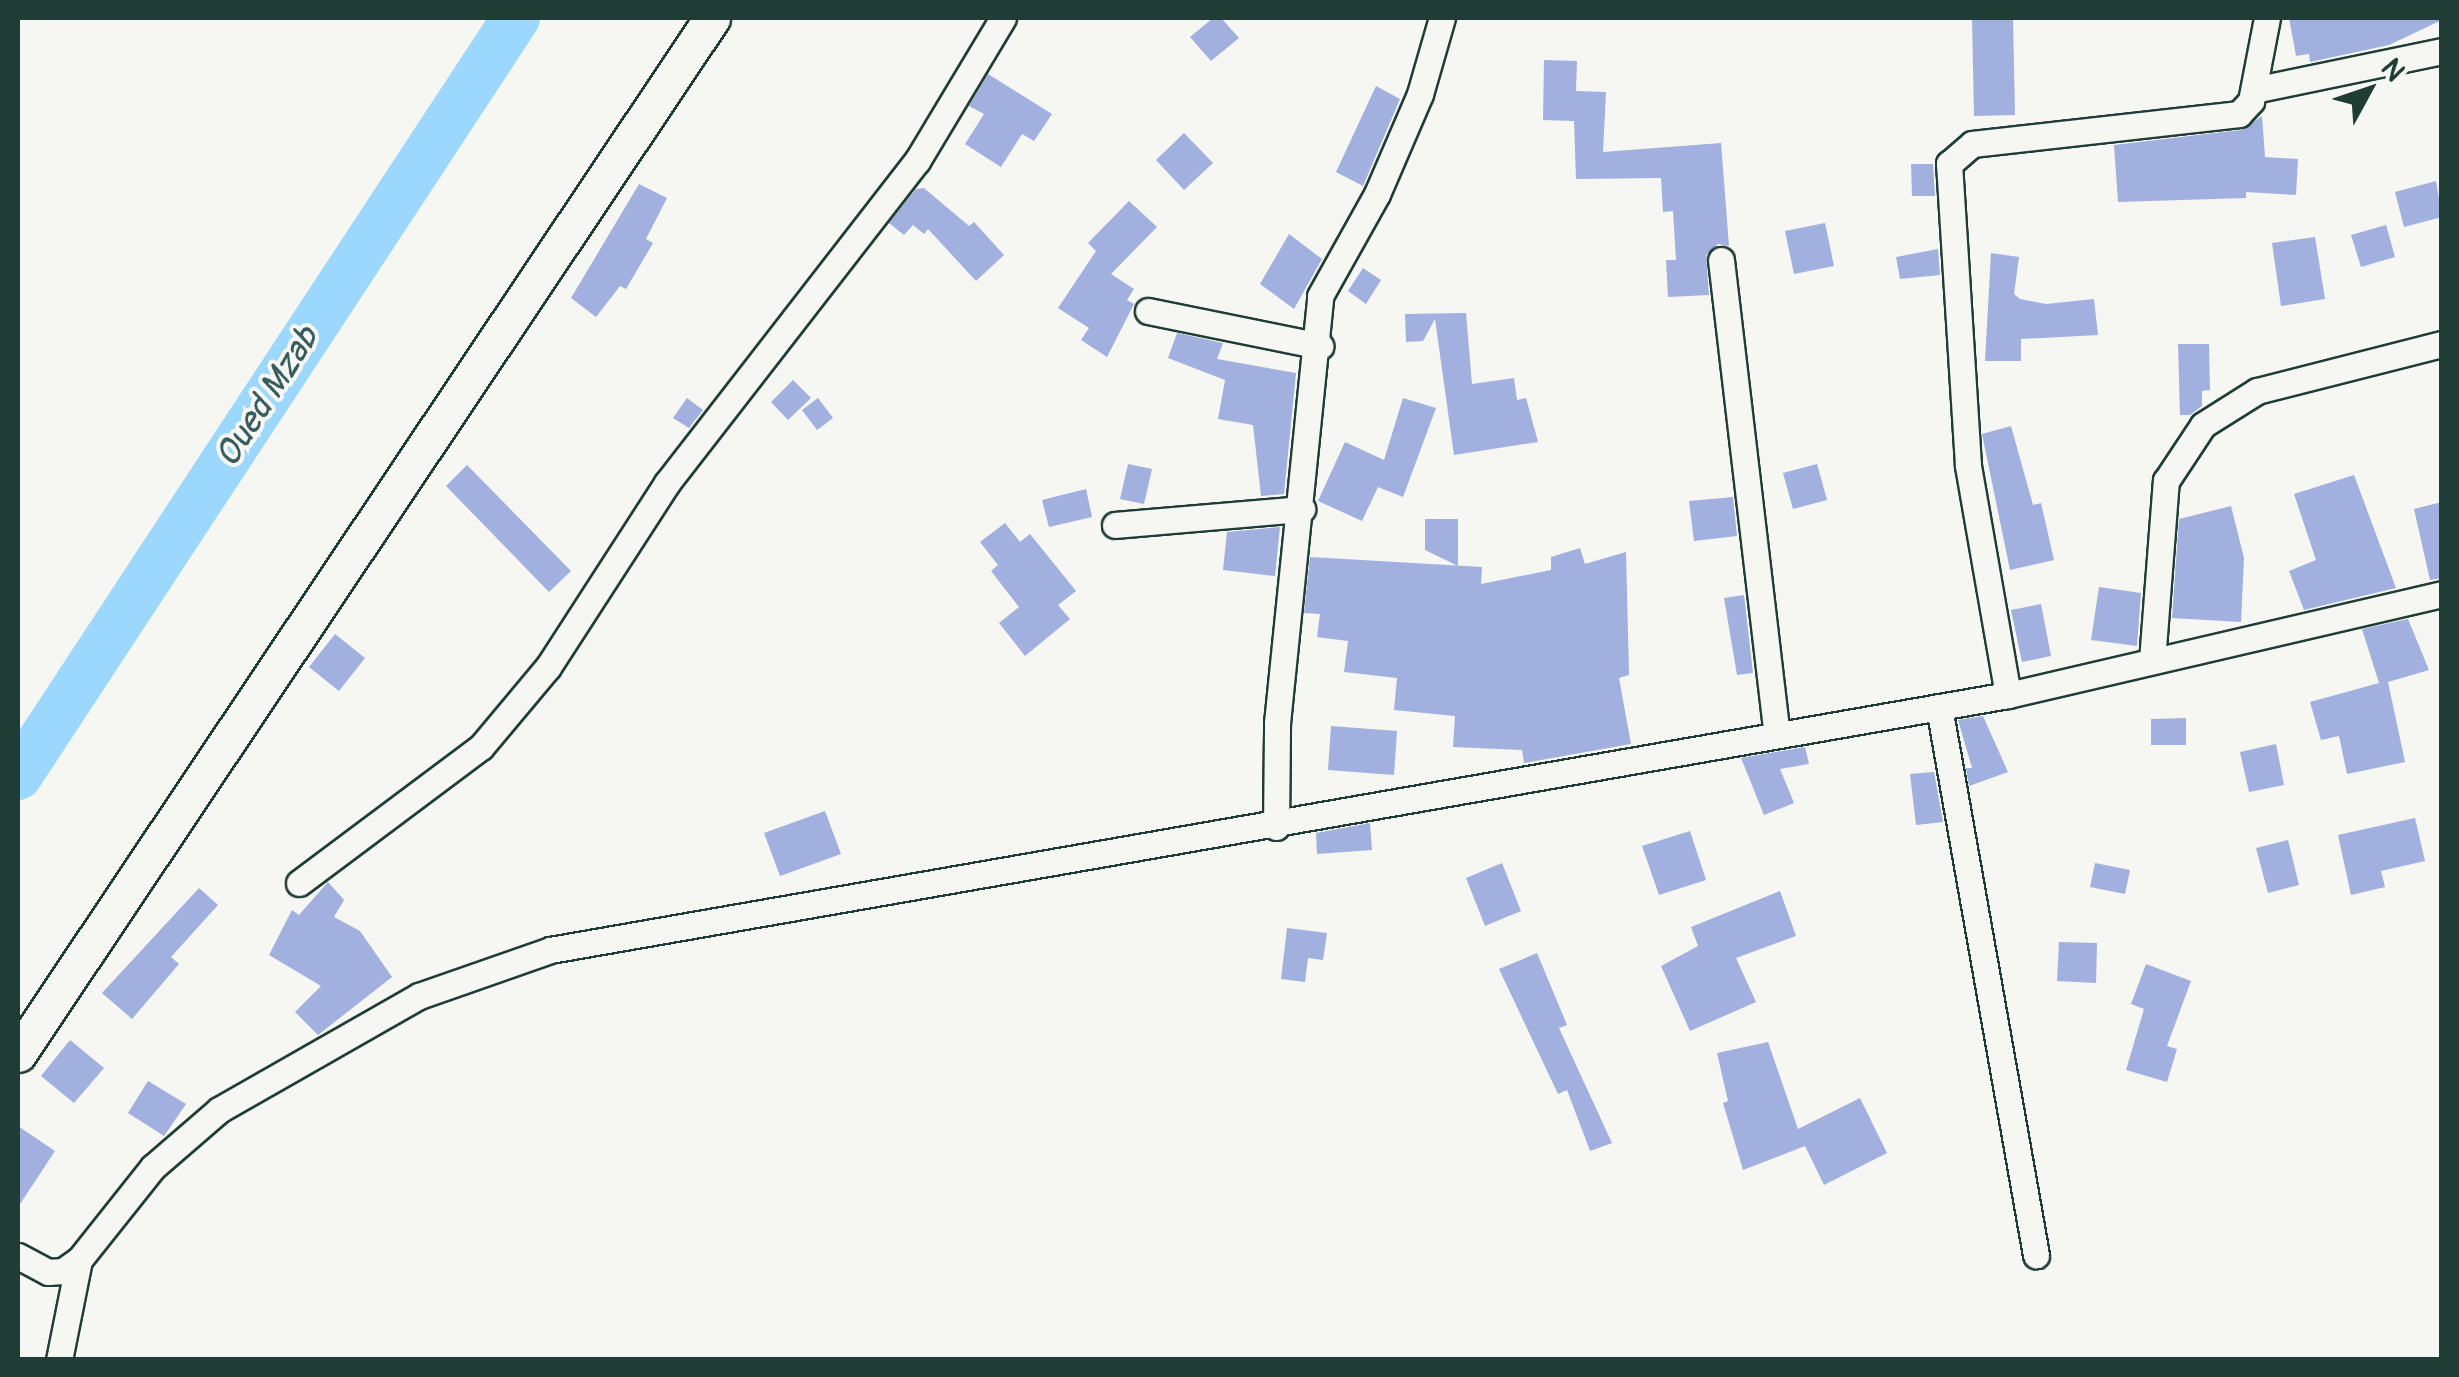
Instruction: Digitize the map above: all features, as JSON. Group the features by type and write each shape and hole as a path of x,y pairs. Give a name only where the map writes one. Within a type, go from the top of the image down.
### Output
{"main road":[{"path":"18,1054 712,18"}],"street":[{"path":"299,882 481,747 548,667 667,483 917,161 1003,18"},
{"path":"1276,826 1278,723 1320,346 1320,296 1377,194 1420,94 1442,18"},
{"path":"2008,695 1968,465 1950,164 1972,144 2238,114 2254,90 2267,18"},
{"path":"2254,90 2442,51"},
{"path":"1721,260 1777,735"},
{"path":"1148,311 1320,346"},
{"path":"2152,661 2166,480 2204,425 2257,392 2442,344"},
{"path":"1114,525 1302,510"},
{"path":"18,1256 54,1273 80,1260 153,1166 219,1110 420,996 482,970 613,937 671,932 1094,850 1276,826 2008,695 2442,594"},
{"path":"1939,707 2036,1256"},
{"path":"59,1360 80,1260"}],"building":[{"path":"1213,18 1221,18 1239,38 1211,61 1190,37"},
{"path":"1972,18 2013,18 2015,115 1974,116"},
{"path":"2289,18 2442,20 2389,45 2310,62 2309,54 2296,56"},
{"path":"1544,60 1577,61 1576,91 1606,92 1603,152 1721,143 1729,246 1718,244 1706,255 1709,295 1668,297 1666,260 1676,260 1673,211 1663,212 1661,178 1576,179 1574,121 1543,120"},
{"path":"988,74 1052,114 1034,141 1022,134 1001,167 965,144 984,114 969,106"},
{"path":"1376,86 1400,99 1363,186 1336,172"},
{"path":"2262,116 2265,157 2298,159 2296,195 2246,192 2246,198 2118,202 2114,145 2241,130"},
{"path":"1184,133 1213,163 1184,190 1156,160"},
{"path":"1911,164 1933,164 1935,196 1912,196"},
{"path":"2436,181 2442,217 2404,227 2395,192"},
{"path":"639,184 667,198 646,239 653,243 626,289 620,286 596,317 571,298"},
{"path":"924,188 969,226 974,222 1004,255 976,281 928,229 924,234 913,225 904,235 889,223 916,189"},
{"path":"1129,201 1157,227 1111,274 1134,289 1127,300 1134,304 1107,357 1081,340 1089,328 1058,308 1096,251 1088,243"},
{"path":"1825,223 1834,266 1794,274 1785,231"},
{"path":"2386,225 2395,257 2361,267 2351,235"},
{"path":"1289,234 1322,259 1294,309 1260,284"},
{"path":"2315,237 2325,299 2281,306 2272,243"},
{"path":"1938,249 1940,275 1900,279 1896,257"},
{"path":"1991,253 2019,257 2014,294 2020,299 2046,304 2094,299 2098,335 2021,339 2021,361 1985,361"},
{"path":"1363,268 1381,280 1366,304 1348,291"},
{"path":"1466,313 1472,384 1514,378 1517,400 1526,398 1538,442 1454,455 1435,319 1423,341 1406,342 1405,314"},
{"path":"1177,333 1223,343 1217,359 1296,373 1284,494 1261,496 1253,425 1218,419 1225,380 1168,358"},
{"path":"2178,344 2209,344 2210,390 2202,391 2202,406 2190,415 2180,415"},
{"path":"793,380 811,398 788,420 771,402"},
{"path":"687,398 703,410 689,428 673,418"},
{"path":"818,398 833,418 817,430 802,410"},
{"path":"1403,398 1436,408 1403,497 1378,487 1362,521 1318,501 1345,442 1384,460"},
{"path":"2011,426 2033,505 2041,503 2054,560 2010,570 1982,434"},
{"path":"1128,464 1152,469 1144,504 1120,499"},
{"path":"1817,464 1827,500 1793,509 1783,473"},
{"path":"467,465 571,571 549,592 446,486"},
{"path":"2354,475 2396,588 2304,610 2289,571 2316,560 2294,494"},
{"path":"1086,489 1092,517 1049,527 1042,500"},
{"path":"1733,497 1737,536 1694,541 1689,501"},
{"path":"2442,502 2442,578 2430,580 2414,509"},
{"path":"2231,506 2244,558 2241,622 2172,618 2179,519"},
{"path":"1425,519 1458,519 1458,566 1425,550"},
{"path":"1005,523 1020,542 1030,534 1076,591 1058,605 1070,619 1025,656 999,623 1019,607 991,571 998,565 980,542"},
{"path":"1280,527 1275,576 1223,570 1227,532"},
{"path":"1580,548 1585,564 1626,552 1629,675 1619,678 1631,744 1524,763 1522,750 1453,747 1455,716 1394,710 1397,678 1344,672 1348,641 1317,637 1320,614 1304,613 1310,557 1482,567 1481,584 1551,570 1551,557"},
{"path":"2099,587 2141,593 2137,646 2091,640"},
{"path":"1744,595 1753,673 1737,675 1724,598"},
{"path":"2041,604 2051,656 2022,662 2011,610"},
{"path":"2408,619 2429,670 2388,682 2405,762 2347,774 2339,736 2321,740 2310,702 2379,683 2362,629"},
{"path":"335,634 365,658 339,691 309,667"},
{"path":"1983,716 2008,772 1969,786 1966,768 1972,768 1958,720"},
{"path":"2186,718 2186,745 2151,745 2151,719"},
{"path":"1331,726 1397,731 1394,775 1328,770"},
{"path":"2276,744 2284,785 2249,792 2240,752"},
{"path":"1805,747 1809,764 1780,769 1794,803 1764,815 1741,758"},
{"path":"1934,772 1943,822 1916,825 1910,774"},
{"path":"825,811 841,854 780,876 764,833"},
{"path":"2415,818 2425,861 2381,871 2385,887 2351,895 2338,835"},
{"path":"1370,823 1372,850 1317,854 1316,833"},
{"path":"1690,831 1706,880 1659,895 1642,846"},
{"path":"2288,840 2299,885 2268,893 2256,848"},
{"path":"1502,863 1521,911 1485,926 1466,878"},
{"path":"2095,863 2130,870 2125,894 2090,887"},
{"path":"328,882 344,900 334,917 360,931 392,977 318,1035 295,1012 321,986 269,955 292,910 299,915"},
{"path":"199,888 218,905 171,957 179,964 132,1019 102,993"},
{"path":"1780,891 1796,936 1736,958 1756,1002 1690,1031 1661,966 1698,946 1691,927"},
{"path":"1287,928 1327,933 1323,960 1308,958 1305,982 1281,979"},
{"path":"2059,942 2097,943 2096,983 2057,981"},
{"path":"1537,953 1567,1025 1559,1028 1612,1143 1590,1151 1567,1090 1558,1094 1499,969"},
{"path":"2146,964 2191,981 2167,1046 2177,1049 2167,1082 2126,1070 2144,1009 2131,1004"},
{"path":"70,1040 104,1068 74,1103 41,1076"},
{"path":"1768,1042 1798,1129 1860,1098 1887,1153 1824,1185 1805,1146 1743,1170 1723,1103 1728,1101 1717,1053"},
{"path":"148,1081 186,1104 164,1136 128,1113"},
{"path":"18,1126 55,1151 18,1207"}],"waterway":[{"name":"Oued Mzab","path":"18,776 516,18"}]}
